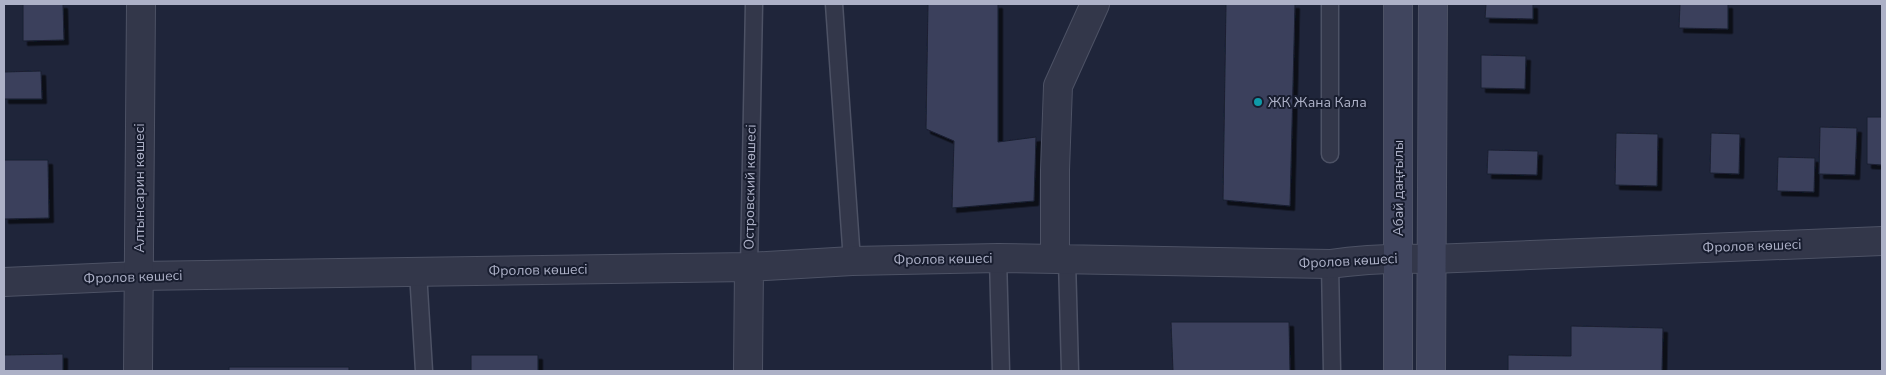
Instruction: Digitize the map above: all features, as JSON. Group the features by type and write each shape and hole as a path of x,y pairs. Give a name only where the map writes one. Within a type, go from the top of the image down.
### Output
{"main road":[{"name":"Абай даңғылы","path":"1398,4 1398,371"},
{"path":"1432,4 1432,371"}],"street":[{"name":"Алтынсарин көшесі","path":"138,371 140,4"},
{"path":"1061,259 1055,170 1058,86 1095,4"},
{"name":"Фролов көшесі","path":"4,282 138,276 749,267 852,261 998,258 1330,264 1354,260 1398,258 1432,259 1882,241"},
{"name":"Островский көшесі","path":"748,371 749,267"}],"lane":[{"name":"Островский көшесі","path":"749,267 754,4"},
{"path":"834,4 852,261"},
{"path":"1330,4 1330,154"},
{"path":"998,258 1001,371"},
{"path":"1061,259 1070,371"},
{"path":"1330,264 1332,371"},
{"path":"418,272 424,371"}],"building":[{"path":"23,4 63,4 64,40 23,41"},
{"path":"928,4 998,4 998,142 1036,137 1034,201 952,208 954,141 926,129"},
{"name":"ЖК Жана Кала","path":"1226,4 1295,4 1290,206 1223,200"},
{"path":"1486,4 1533,4 1533,19 1485,18"},
{"path":"1680,4 1728,4 1728,29 1679,28"},
{"path":"1481,55 1526,56 1525,89 1481,88"},
{"path":"41,71 42,99 4,99 4,72"},
{"path":"1867,117 1882,117 1882,165 1867,164"},
{"path":"1820,127 1857,128 1855,175 1819,174"},
{"path":"1616,133 1658,134 1657,186 1615,185"},
{"path":"1711,133 1740,134 1739,174 1710,173"},
{"path":"1488,150 1538,151 1537,175 1487,174"},
{"path":"1778,157 1815,158 1814,192 1777,191"},
{"path":"4,160 48,160 49,218 4,219"},
{"path":"1171,322 1289,322 1290,371 1173,371"},
{"path":"1571,326 1663,328 1662,371 1508,371 1508,355 1571,356"},
{"path":"63,354 63,371 4,371 4,355"},
{"path":"471,355 538,355 538,371 471,371"},
{"path":"229,367 349,367 349,371 229,371"}],"place":[{"name":"ЖК Жана Кала","path":"1258,102"}]}
